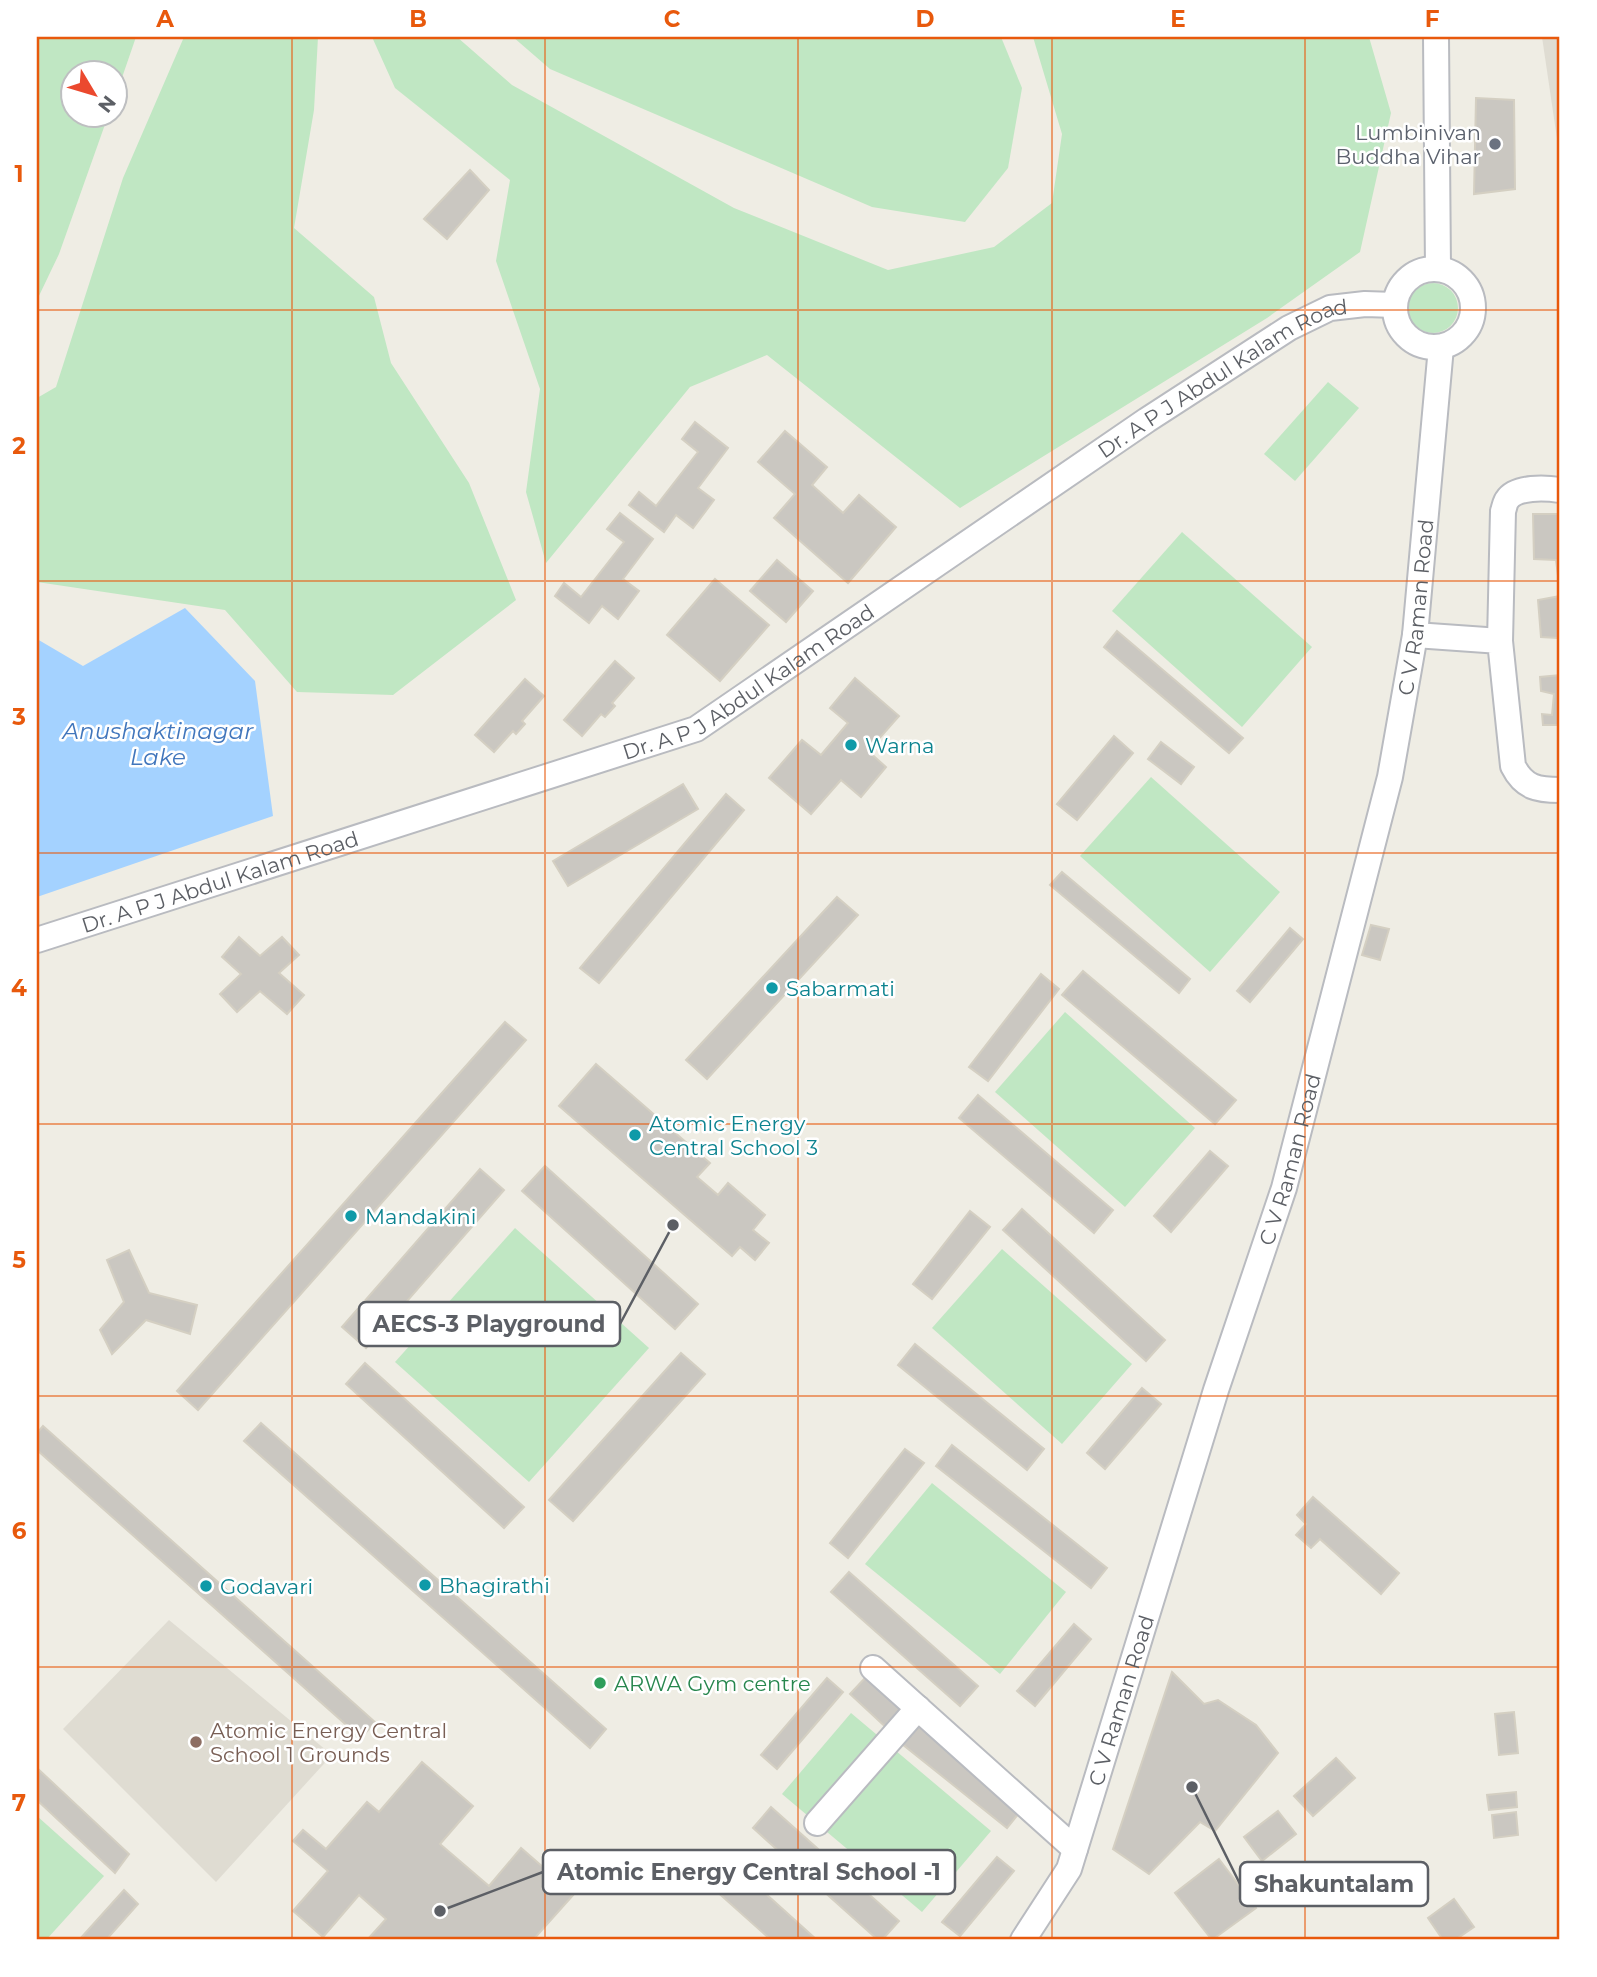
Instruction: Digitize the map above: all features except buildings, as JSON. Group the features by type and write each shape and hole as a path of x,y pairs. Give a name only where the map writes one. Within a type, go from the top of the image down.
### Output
{"street":[{"path":"1436,37 1438,269"},
{"path":"1438,269 1457,276 1470,292 1473,302 1471,321 1466,331 1451,344 1431,348 1412,341 1399,325 1395,305 1409,278 1418,273 1438,269"},
{"name":"Dr. A P J Abdul Kalam Road","path":"37,940 696,729 1147,420 1289,328 1331,308 1365,304 1395,305"},
{"name":"C V Raman Road","path":"1023,1940 1069,1869 1216,1390 1284,1188 1390,777 1415,635 1441,347"},
{"path":"1560,489 1537,488 1513,494 1506,501 1503,511 1500,641 1513,766 1518,778 1526,784 1543,790 1560,790"},
{"path":"1415,635 1500,641"},
{"path":"873,1668 1075,1849"},
{"path":"817,1823 918,1708"}],"shaded area":[{"path":"1542,37 1560,37 1560,159"},
{"name":"Atomic Energy Central School 1 Grounds","path":"169,1620 332,1755 216,1882 63,1729"}],"green space":[{"path":"37,37 136,37 128,60 60,60 60,130 103,130 59,254 37,300"},
{"path":"184,37 318,37 314,110 294,228 374,297 391,363 469,483 516,600 393,695 297,692 225,610 37,582 37,398 56,387 123,178"},
{"path":"372,37 457,37 512,85 734,208 888,270 994,247 1052,203 1062,134 1033,37 1369,37 1391,113 1360,252 1267,318 960,508 767,355 690,387 546,563 526,492 540,389 496,261 510,180 395,88"},
{"path":"513,37 1001,37 1022,88 1008,168 965,222 872,207 550,69"},
{"path":"1433,283 1451,290 1458,308 1451,326 1433,333 1415,326 1408,308 1415,290"},
{"path":"1328,382 1359,408 1295,481 1264,454"},
{"path":"1182,532 1312,647 1242,727 1112,611"},
{"path":"1151,777 1280,892 1210,972 1080,856"},
{"path":"1065,1012 1195,1128 1125,1207 995,1092"},
{"path":"515,1228 649,1348 529,1482 395,1362"},
{"path":"1002,1249 1132,1364 1062,1444 932,1328"},
{"path":"932,1483 1066,1592 1000,1674 865,1564"},
{"path":"851,1713 991,1831 922,1912 782,1794"},
{"path":"37,1816 104,1876 46,1940 37,1940"}],"water":[{"name":"Anushaktinagar Lake","path":"185,608 255,681 273,816 37,897 37,639 83,666"}],"place":[{"name":"Lumbinivan Buddha Vihar","path":"1495,144"},
{"name":"Warna","path":"851,745"},
{"name":"Sabarmati","path":"772,988"},
{"name":"Atomic Energy Central School 3","path":"635,1135"},
{"name":"Mandakini","path":"351,1216"},
{"name":"AECS-3 Playground","path":"673,1225"},
{"name":"Bhagirathi","path":"425,1585"},
{"name":"Godavari","path":"206,1586"},
{"name":"ARWA Gym centre","path":"600,1683"},
{"name":"Atomic Energy Central School 1 Grounds","path":"196,1742"},
{"name":"Shakuntalam","path":"1192,1787"},
{"name":"Atomic Energy Central School -1","path":"440,1911"}]}
